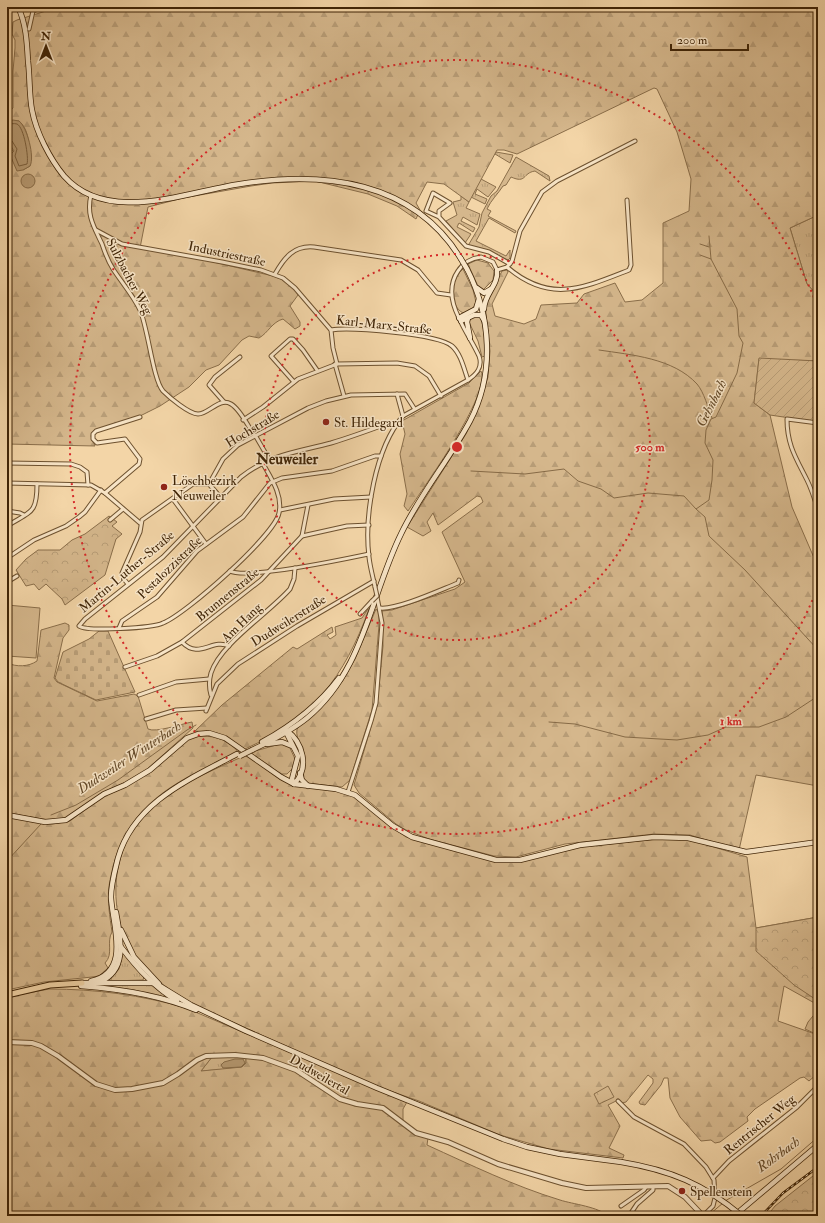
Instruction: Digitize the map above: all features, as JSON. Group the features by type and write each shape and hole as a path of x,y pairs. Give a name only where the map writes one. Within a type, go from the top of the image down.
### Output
{"highway":[{"path":"7,995 30,989 82,984"}],"main road":[{"path":"18,9 26,35 32,110 38,129 62,174 75,186 91,195 113,202 132,203 265,180 301,179 334,181 365,187 404,203 417,211 444,235 461,259 479,295 486,323 486,365 476,405 458,441 401,534 387,566 359,646 346,672 334,690 313,713 298,725 201,773 167,793 141,816 125,841 119,857 114,879 112,896 116,937 116,956 110,971 99,978 82,984"},
{"path":"484,312 484,302 497,278 497,270"},
{"path":"474,285 484,293 492,288"},
{"path":"460,319 476,309 479,295"},
{"path":"460,319 479,314 486,323"},
{"path":"468,318 467,322 470,338"},
{"path":"253,748 286,731 326,695 342,674 359,646"},
{"path":"295,740 295,733 298,725"},
{"path":"286,731 295,740 303,758 300,773 294,784"},
{"path":"286,731 298,756 292,779 294,784"},
{"path":"7,815 45,822 66,820 104,794 145,774 187,738 198,734 209,733 225,738 281,777 294,784 336,789 348,792 359,798 389,823 406,834 439,846 496,860 520,860 580,846 662,837 688,838 746,852 818,842"},
{"path":"253,748 279,742 284,742 294,747"},
{"path":"281,777 289,776 296,768"},
{"path":"300,773 302,780 308,786"},
{"path":"100,983 109,977 117,968 120,961 121,947 114,879"},
{"path":"118,921 125,942 134,957 147,972 165,988"},
{"path":"116,937 133,964 151,982 186,1006"},
{"path":"82,984 151,982 165,988 191,1005 246,1030"},
{"path":"82,984 138,993 186,1006 511,1142 540,1150 621,1162 665,1171 688,1180 711,1192 742,1216"},
{"path":"734,1216 818,1145"}],"street":[{"path":"7,11 14,7"},
{"path":"29,29 33,9 43,7"},
{"path":"509,266 520,231 542,192 557,181 635,141"},
{"path":"438,217 439,211 450,203 450,201 433,193 426,211 438,217 466,246 473,249 490,252 523,278 552,290 585,287 629,270 631,264 627,200"},
{"name":"Sulzbacher Weg","path":"91,195 90,214 95,230 114,270 132,295 140,311 146,327 159,386 174,400 195,414 202,413 224,402"},
{"name":"Industriestraße","path":"95,230 105,237 122,244 215,260 275,274 284,259 294,251 303,247 314,247 401,260 418,270 437,293 451,295"},
{"path":"348,792 372,721 376,702 382,623 369,554 369,525 371,497 381,456 402,416 414,408 441,396 477,373 480,362 460,319 451,295 452,285 457,272 472,259 486,258 493,262 497,270 509,266"},
{"name":"Karl-Marx-Straße","path":"275,274 295,288 331,330 401,334 444,342 455,349 468,380"},
{"path":"331,330 336,364 344,396"},
{"path":"294,382 271,356 290,339 294,339 317,370"},
{"path":"240,357 214,377 209,385 224,402 232,405 269,459"},
{"path":"243,420 263,407 294,382 317,370 336,364 397,363 415,366 429,376 441,396"},
{"name":"Hochstraße","path":"209,484 225,456 254,435 308,408 344,396 363,394 398,394"},
{"path":"402,416 398,394 407,395 414,408"},
{"path":"105,493 139,464 140,459 125,439 97,443 93,439 93,434 99,430 140,417"},
{"path":"818,434 818,423 787,419 788,438 792,452 807,480 818,510"},
{"name":"Martin-Luther-Straße","path":"119,628 83,628 79,626 85,619 158,561 241,477 262,462 269,459 350,437 389,423 396,425"},
{"path":"273,481 332,471 375,456 381,456"},
{"path":"7,462 68,464 77,466 86,472 88,484"},
{"path":"119,628 145,628 163,624 208,590 230,571 272,528 278,518 280,499 273,481 262,462"},
{"name":"Pestalozzistraße","path":"119,628 122,621 157,597 186,563 206,544 243,516 266,487 273,481"},
{"path":"7,483 88,484 101,490 140,523"},
{"path":"7,526 36,505 37,484"},
{"path":"128,584 123,578 122,573 140,532 140,523 144,518 193,484 209,484 221,498"},
{"path":"7,558 34,540 66,526 85,512 101,490"},
{"path":"280,510 340,498 371,497"},
{"path":"173,499 206,544"},
{"path":"308,505 302,536 347,526 369,525"},
{"path":"110,520 123,509"},
{"path":"7,512 20,513 24,515"},
{"name":"Brunnenstraße","path":"125,667 157,656 182,642 237,601 261,580 302,536"},
{"path":"230,571 270,571 295,568 369,554"},
{"name":"Am Hang","path":"209,680 213,667 229,646 290,589 294,579 295,568"},
{"path":"7,582 17,576"},
{"path":"380,608 387,608 416,599 458,583 459,580"},
{"name":"Dudweilerstraße","path":"146,719 183,709 206,710 211,696 218,684 234,667 267,644 374,581"},
{"path":"360,614 377,596"},
{"path":"182,642 193,650 204,649 222,644 229,646"},
{"path":"139,695 176,682 209,680 218,684"},
{"path":"209,680 211,696"},
{"name":"Dudweilertal","path":"7,1042 36,1044 58,1056 96,1084 108,1088 123,1090 163,1082 178,1074 197,1060 206,1056 235,1055 263,1058 296,1070 340,1099 351,1103 383,1108 416,1132 448,1142 504,1166 580,1187 604,1188 664,1186 674,1188 690,1201 703,1216"},
{"name":"Rentrischer Weg","path":"713,1178 729,1161 801,1104 818,1086"},
{"path":"618,1101 634,1117 663,1131 687,1146 702,1162 713,1178 715,1194 714,1203 703,1216"},
{"path":"621,1206 646,1187"},
{"path":"629,1216 637,1204 653,1190 653,1187"}],"green space":[{"path":"59,7 815,7 818,11 818,26 814,28 818,32 818,215 790,228 807,284 818,296 818,361 759,359 754,403 770,415 792,507 818,567 818,786 756,775 739,850 690,835 654,834 565,844 516,857 494,856 429,839 406,830 396,824 359,793 354,785 377,706 383,646 382,611 392,610 455,589 465,582 442,532 483,502 481,497 477,496 438,525 433,513 427,522 431,531 423,536 407,527 466,434 481,400 488,377 490,351 485,304 502,271 507,270 508,272 492,304 495,316 524,324 536,319 541,305 577,303 584,294 615,283 625,302 642,300 663,283 663,223 689,211 691,179 677,132 657,89 654,88 517,154 504,150 497,150 469,202 444,184 427,182 416,203 420,210 416,219 397,206 368,194 315,181 272,183 251,186 183,198 148,207 140,248 205,260 281,279 295,289 298,295 290,306 300,322 300,326 295,329 283,319 279,320 259,338 249,336 242,340 219,365 206,370 189,387 160,406 140,416 94,430 91,436 95,446 7,444 7,140 23,170 30,166 29,142 26,130 19,121 7,121 7,112 13,108 15,40 12,34 13,22"},
{"path":"496,152 513,155 510,163 495,154"},
{"path":"516,157 549,176 550,181 535,171 531,172 522,179 511,177 487,209 491,211 488,216 516,231 515,233 489,218 476,241 506,256 510,250 510,258 508,260 489,251 469,246 469,244 479,227 482,213 491,196 497,191"},
{"path":"481,179 496,187 488,197 477,189 475,194 487,199 485,204 471,197"},
{"path":"461,196 469,202 466,208 480,214 477,225 463,217 461,221 475,228 473,232 459,223 457,227 471,234 465,243 446,221 457,215 453,202 461,200"},
{"path":"818,215 818,290 814,292 807,284 790,228"},
{"path":"477,260 488,263 494,271 493,280 483,290 478,286 468,264"},
{"path":"463,269 473,290 476,302 473,308 463,313 455,304 453,291 456,279"},
{"path":"473,317 480,317 483,326 485,356 482,357 478,341 468,320"},
{"path":"759,358 818,361 817,422 770,415 754,403"},
{"path":"481,371 481,383 476,400 466,420 408,511 404,506 407,494 400,454 405,434 402,421 469,383"},
{"path":"109,516 117,522 112,526 122,534 116,539 105,575 65,605 62,599 46,584 39,590 34,584 26,586 16,570 26,559 38,550 60,550 72,540 85,534"},
{"path":"7,605 40,608 36,658 7,656"},
{"path":"368,609 349,656 337,675 308,709 290,724 245,749 217,733 195,731 222,705 293,647 297,649 332,627 333,632 327,635 330,639 336,635 335,627 362,618"},
{"path":"376,609 379,613 379,625 372,710 350,780 342,787 306,783 302,775 305,755 297,737 297,729 342,682 355,659"},
{"path":"65,623 69,625 69,630 63,638 54,678 57,682 97,701 134,694 138,696 148,729 157,730 192,722 193,728 145,771 129,781 110,789 66,818 49,820 7,813 7,663 22,666 37,661 41,630"},
{"path":"99,631 108,631 135,692 96,700 58,682 55,678 63,652 89,639"},
{"path":"193,737 213,737 227,742 238,752 191,775 171,787 153,801 138,816 125,835 116,858 108,892 112,932 110,936 110,952 105,963 108,968 99,976 44,982 7,990 7,817 52,824 70,821 99,799 145,775 184,742"},
{"path":"283,743 289,746 296,761 293,768 287,774 281,774 252,754 252,752"},
{"path":"246,755 281,780 290,784 335,790 354,796 386,823 406,837 497,862 518,862 580,847 677,838 697,842 747,857 756,928 818,917 818,1005 784,986 778,1021 818,1035 817,1074 809,1081 804,1077 800,1078 755,1109 747,1117 748,1121 720,1142 715,1143 711,1140 701,1141 680,1117 670,1098 668,1078 664,1078 661,1085 645,1105 640,1104 639,1102 653,1083 653,1079 648,1075 626,1102 622,1103 618,1100 608,1105 620,1126 609,1148 624,1155 623,1158 549,1149 500,1135 419,1101 370,1084 197,1006 157,980 143,967 127,943 120,925 117,906 116,887 118,868 123,850 131,833 142,818 153,807 165,797 191,781"},
{"path":"818,917 818,1001 794,985 756,951 756,928"},
{"path":"123,952 144,977 143,980 111,981 111,978 119,969"},
{"path":"103,984 150,984 166,996 166,998 134,990 103,986"},
{"path":"49,989 84,990 135,996 186,1008 407,1102 403,1109 403,1124 428,1138 427,1145 493,1175 560,1200 598,1210 607,1216 7,1216 7,997","holes":["246,1056 246,1063 242,1067 201,1071 212,1057"]},
{"path":"818,1010 818,1035 805,1029 808,1022"},
{"path":"246,1056 246,1063 242,1068 201,1071 212,1057"},
{"path":"608,1086 614,1097 599,1104 594,1094"},
{"path":"818,1172 818,1216 767,1216 775,1206"}],"water":[{"path":"7,121 19,121 25,129 32,156 30,166 23,170 17,171 10,155 14,151 7,140"},
{"path":"28,174 33,176 35,181 33,186 28,188 23,186 21,181 23,176"},
{"path":"235,1059 243,1059 245,1063 241,1067 223,1068 221,1065 224,1062"}],"waterway":[{"name":"Gehnbach","path":"709,236 711,259 737,309 739,336 743,343 737,373 716,417 711,419 706,430 705,443 713,460 712,480 709,500 696,509 705,517 709,536 745,570 818,650"},
{"path":"700,244 709,247"},
{"path":"700,255 711,259"},
{"path":"599,350 651,359 676,368 697,384 704,396 712,418"},
{"path":"471,471 525,474 564,469 578,481 601,489 614,498 648,493 684,496 696,509"},
{"path":"549,722 575,724 625,737 677,740 708,735 726,727 759,727 786,717 818,696"},
{"name":"Dudweiler Winterbach","path":"51,815 76,805 118,780 196,725"},
{"name":"Dudweiler Winterbach","path":"7,861 41,824"},
{"name":"Rohrbach","path":"725,1201 781,1169 818,1137"},
{"name":"Rohrbach","path":"710,1214 723,1203"}],"railway":[{"path":"761,1216 783,1193 818,1167"}],"place":[{"name":"St. Hildegard","path":"326,422"},
{"name":"Löschbezirk Neuweiler","path":"164,487"},
{"name":"Spellenstein","path":"682,1191"}],"district":[{"name":"Neuweiler","path":"287,459"}]}
